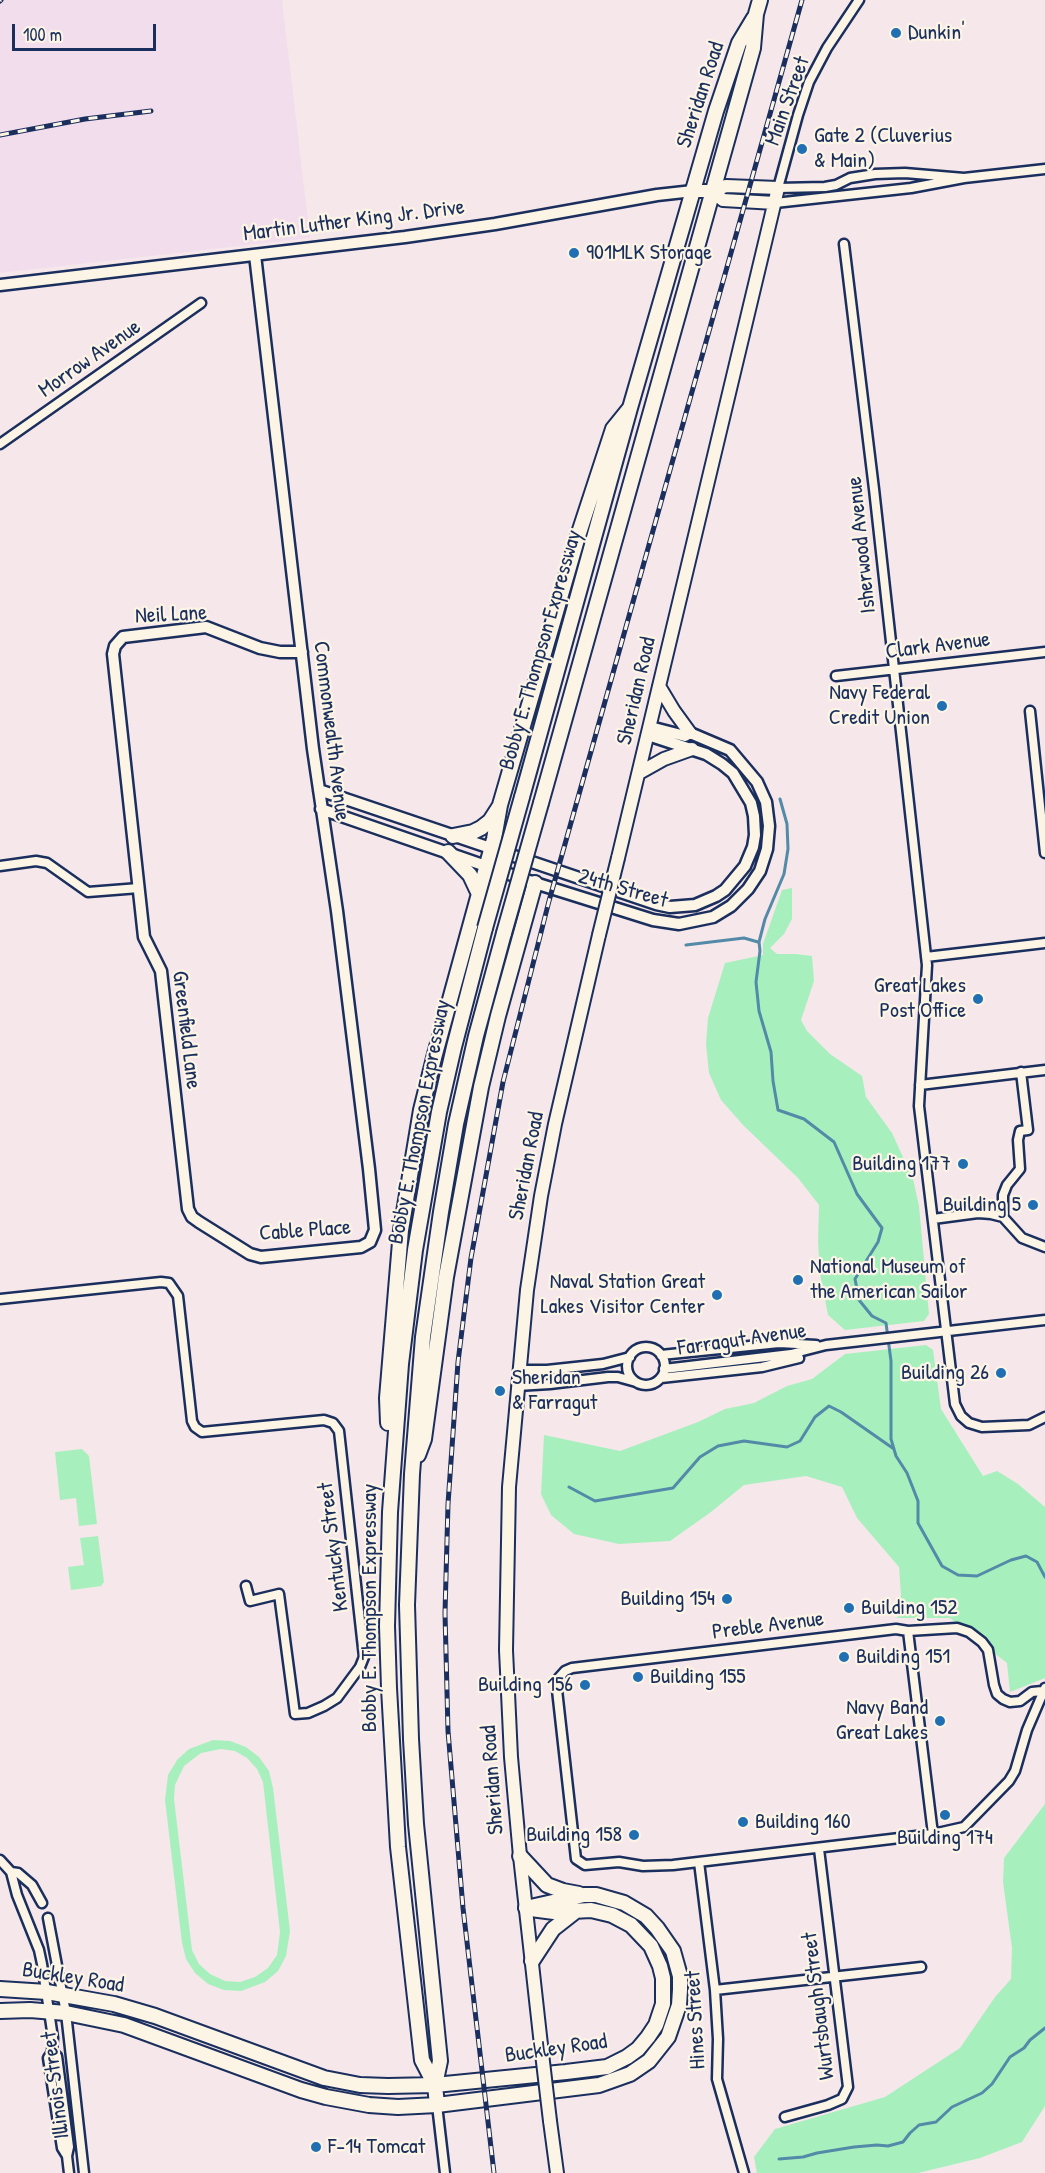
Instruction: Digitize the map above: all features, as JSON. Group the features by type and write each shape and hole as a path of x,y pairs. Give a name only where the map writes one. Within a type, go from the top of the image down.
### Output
{"highway":[{"name":"Sheridan Road","path":"712,191 753,48 756,14 760,0"},
{"name":"Sheridan Road","path":"693,191 739,43 756,14"},
{"name":"Bobby E. Thompson Expressway","path":"435,2085 422,2060 398,1847 390,1739 387,1626 391,1486 402,1353 423,1197 453,1047 630,408 693,191"},
{"name":"Bobby E. Thompson Expressway","path":"437,2105 435,2085 440,2061 416,1824 409,1700 408,1605 412,1474 423,1337 456,1124 504,933 712,191"},
{"path":"453,836 481,828 490,821 500,805 572,557 613,429 630,408"},
{"path":"391,1486 387,1398 401,1230 422,1110 500,815 500,805"},
{"path":"448,852 470,875 478,892"},
{"path":"412,1474 424,1439 446,1277 481,1087 535,883"},
{"path":"520,1856 547,1885 584,1895"},
{"name":"Buckley Road","path":"0,2011 66,2013 137,2029 326,2097 369,2105 398,2107 437,2105 599,2085 630,2074 649,2061 668,2037 679,2005 680,1976 673,1951 666,1939 636,1910 611,1898 584,1895 526,1908"},
{"name":"Buckley Road","path":"0,1989 47,1992 114,2004 155,2016 336,2081 377,2086 435,2085 607,2067 633,2053 648,2037 660,2014 664,1990 660,1966 651,1946 636,1929 621,1919 602,1912 578,1910 554,1912 526,1908"},
{"path":"532,1961 553,1929 578,1910"}],"main road":[{"name":"Martin Luther King Jr. Drive","path":"693,191 712,191 726,186 778,188"},
{"name":"Sheridan Road","path":"557,2173 520,1856 511,1757 506,1650 509,1487 527,1290 541,1196 555,1124 778,188"},
{"name":"Martin Luther King Jr. Drive","path":"712,191 723,200 775,203"},
{"path":"659,686 690,732"},
{"path":"639,773 663,759 692,749"}],"street":[{"name":"Main Street","path":"778,188 809,82 827,48 859,0"},
{"path":"775,203 911,188 964,178 1045,169"},
{"path":"778,188 836,185 850,178 874,174 904,173 964,178"},
{"name":"Martin Luther King Jr. Drive","path":"0,285 472,227 657,195 693,191"},
{"name":"Isherwood Avenue","path":"844,244 926,957 919,1106 955,1404 957,1410 975,1426 1029,1425 1045,1417"},
{"name":"Commonwealth Avenue","path":"255,255 321,809 337,911 374,1211"},
{"name":"Morrow Avenue","path":"0,444 201,303"},
{"name":"Neil Lane","path":"116,681 113,650 118,641 129,636 206,627 260,648 280,652 302,652"},
{"name":"Clark Avenue","path":"836,676 1045,652"},
{"name":"Greenfield Lane","path":"116,681 144,937 161,971 188,1209 192,1217 214,1232"},
{"path":"1030,711 1045,853"},
{"name":"24th Street","path":"319,790 656,904 684,907 695,905 716,896 734,881 745,866 753,848 754,816 744,789 733,773 706,754 649,731"},
{"name":"24th Street","path":"321,809 535,883 653,920 669,923 691,922 713,917 731,906 748,890 760,871 767,849 769,826 766,802 757,782 730,750 690,732 685,736 649,731"},
{"path":"0,866 36,861 47,863 88,892 139,888"},
{"path":"926,957 1045,944"},
{"path":"920,1085 1045,1070"},
{"path":"1003,1217 1003,1195 1007,1185 1020,1169 1018,1140 1020,1131 1028,1130 1021,1072"},
{"name":"Cable Place","path":"214,1232 250,1254 261,1257 362,1247 373,1237 374,1211"},
{"path":"933,1219 978,1213 1003,1217 1022,1238 1045,1247"},
{"name":"Kentucky Street","path":"0,1299 169,1283 178,1296 192,1421 195,1427 202,1432 324,1420 333,1423 339,1431 364,1657 360,1667 336,1698 308,1713 295,1714 279,1594 250,1601 246,1586"},
{"name":"Farragut Avenue","path":"661,1355 779,1343 826,1345 1045,1320"},
{"name":"Farragut Avenue","path":"664,1369 791,1354 826,1345"},
{"name":"Farragut Avenue","path":"660,1378 762,1367 802,1357 826,1345"},
{"path":"517,1386 608,1377 650,1384 660,1378 664,1369 661,1355 647,1348 636,1351 630,1357 603,1364 547,1371 519,1370"},
{"path":"630,1357 628,1370 636,1382"},
{"name":"Preble Avenue","path":"699,1862 643,1866 618,1862 585,1865 576,1859 556,1681 565,1671 592,1665 894,1629 908,1631 945,1627 969,1632 982,1642 988,1650 994,1685 1003,1699 1010,1702 1020,1701 1032,1692 1044,1689"},
{"path":"908,1631 933,1834"},
{"path":"699,1862 933,1834 964,1827 1016,1771 1027,1730 1044,1689"},
{"name":"Wurtsbaugh Street","path":"785,2117 842,2099 848,2087 819,1849"},
{"path":"0,1860 10,1872 18,1874 32,1885 42,1903"},
{"name":"Hines Street","path":"699,1862 715,1990 718,2039 717,2079 744,2173"},
{"name":"Illinois Street","path":"10,1872 39,1950 50,2011 52,2052 48,2058 62,2148 67,2156 69,2173"},
{"name":"Illinois Street","path":"48,1918 66,2013 84,2173"},
{"path":"715,1990 921,1967"},
{"path":"437,2105 445,2173"}],"shaded area":[{"path":"0,0 282,0 310,238 0,273"}],"green space":[{"path":"792,888 792,919 784,934 770,948 777,954 812,956 814,981 801,1020 807,1031 830,1054 862,1076 866,1097 892,1133 913,1179 919,1206 929,1314 924,1321 845,1330 828,1315 820,1274 819,1205 798,1178 743,1125 721,1100 709,1073 706,1044 708,1018 725,963 763,955 763,944 782,890"},
{"path":"926,1345 933,1350 941,1409 983,1476 997,1471 1018,1484 1045,1507 1045,1678 1010,1692 1007,1663 950,1618 897,1618 901,1595 899,1567 857,1518 842,1487 806,1476 744,1485 670,1541 619,1544 574,1534 551,1515 541,1494 544,1435 620,1451 698,1422 725,1409 754,1403 787,1386 812,1379 845,1354"},
{"path":"82,1449 89,1456 97,1524 79,1526 76,1498 60,1500 55,1452"},
{"path":"98,1536 104,1582 101,1586 71,1590 68,1567 84,1565 80,1538"},
{"path":"213,1740 230,1741 246,1747 259,1757 269,1771 273,1788 290,1931 286,1956 278,1971 265,1982 241,1991 224,1990 208,1984 195,1973 186,1959 182,1943 165,1800 168,1775 177,1760 189,1749","holes":["221,1749 235,1751 247,1758 257,1769 263,1782 280,1932 277,1955 268,1968 255,1977 240,1982 225,1981 210,1974 199,1964 192,1950 174,1799 175,1785 184,1766 201,1753"]},
{"path":"1045,1804 1045,2106 1022,2142 980,2158 918,2173 757,2173 754,2157 775,2129 885,2097 960,2048 995,1997 1011,1979 1012,1948 1003,1882 1004,1858"}],"waterway":[{"path":"780,799 787,824 788,849 784,874 765,919 759,942 756,982 759,1011 771,1052 778,1110 804,1119 834,1142 857,1194 882,1228 878,1242 855,1279 859,1300 872,1316 886,1323 891,1361 891,1439 896,1456 907,1473 918,1501 918,1523 942,1566 958,1575 977,1576 1011,1560 1026,1556 1037,1562 1045,1577"},
{"path":"686,945 744,938 758,942"},
{"path":"569,1487 595,1501 673,1488 700,1457 718,1446 744,1441 787,1447 800,1441 815,1417 829,1406 894,1449"},
{"path":"779,2159 803,2157 854,2147 888,2146 903,2142 919,2125 936,2122 952,2107 982,2093 992,2084 1010,2057 1024,2048 1045,2028"}],"railway":[{"path":"494,2173 463,1908 448,1731 445,1613 448,1504 458,1362 471,1258 503,1082 549,901 802,0"},
{"path":"0,135 85,119 151,111"}],"place":[{"name":"Dunkin'","path":"896,33"},
{"name":"Gate 2 (Cluverius & Main)","path":"802,149"},
{"name":"901MLK Storage","path":"574,253"},
{"name":"Navy Federal Credit Union","path":"942,706"},
{"name":"Great Lakes Post Office","path":"978,999"},
{"name":"Building 177","path":"963,1164"},
{"name":"Building 5","path":"1033,1205"},
{"name":"National Museum of the American Sailor","path":"798,1280"},
{"name":"Naval Station Great Lakes Visitor Center","path":"717,1295"},
{"name":"Building 26","path":"1001,1373"},
{"name":"Sheridan & Farragut","path":"500,1391"},
{"name":"Building 154","path":"727,1599"},
{"name":"Building 152","path":"849,1608"},
{"name":"Building 151","path":"844,1657"},
{"name":"Building 155","path":"638,1677"},
{"name":"Building 156","path":"585,1685"},
{"name":"Navy Band Great Lakes","path":"940,1721"},
{"name":"Building 174","path":"945,1815"},
{"name":"Building 160","path":"743,1822"},
{"name":"Building 158","path":"634,1835"},
{"name":"F-14 Tomcat","path":"316,2147"}]}
